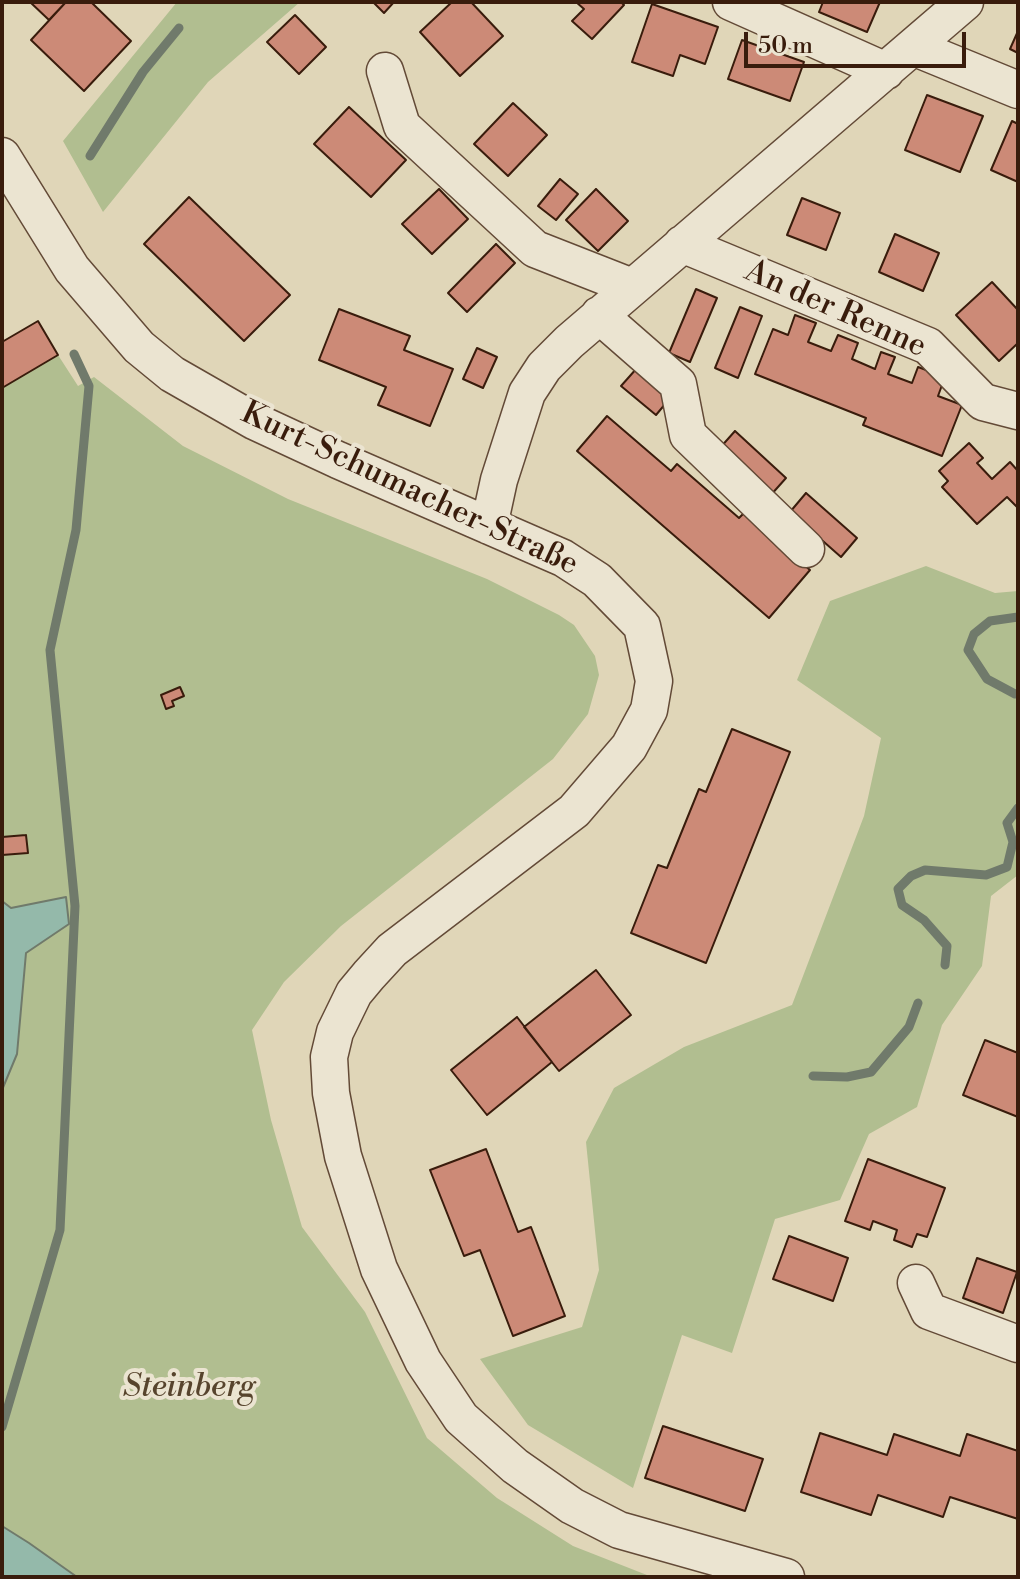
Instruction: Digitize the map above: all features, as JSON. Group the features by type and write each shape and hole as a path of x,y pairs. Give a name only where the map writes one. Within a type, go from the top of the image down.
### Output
{"street":[{"path":"731,2 886,71"},
{"path":"489,526 499,480 527,393 544,367 599,315 965,2"},
{"path":"913,47 1018,90"},
{"path":"385,71 402,126 535,249 632,287"},
{"name":"Kurt-Schumacher-Straße","path":"2,156 72,269 128,336 172,374 254,421 563,558 597,580 627,606 642,626 654,681 649,710 629,747 574,811 392,950 354,993 335,1032 329,1057 331,1093 343,1156 379,1269 411,1337 461,1418 515,1466 572,1506 619,1530 786,1577"},
{"name":"An der Renne","path":"682,244 928,346 983,402 1018,411"},
{"path":"599,315 678,384 688,435 806,549"},
{"path":"916,1283 929,1311 1018,1344"}],"green space":[{"path":"177,2 300,2 208,82 103,212 63,141"},
{"name":"Steinberg","path":"58,355 78,386 94,377 183,446 288,499 487,579 559,615 574,625 595,656 599,675 588,714 553,759 341,926 284,982 252,1030 271,1120 302,1227 365,1312 427,1438 497,1498 573,1546 652,1577 2,1577 2,388"},
{"path":"926,566 995,593 1018,591 1018,875 991,896 982,966 942,1025 917,1107 869,1134 840,1200 775,1219 732,1353 682,1335 633,1488 528,1425 480,1359 582,1327 599,1270 586,1142 614,1088 684,1047 792,1005 864,816 881,738 797,680 830,601"}],"shaded area":[{"path":"66,897 69,924 26,953 17,1054 2,1090 2,901 11,908"},
{"path":"2,1526 29,1543 77,1577 2,1577"}],"building":[{"path":"30,2 66,2 49,20"},
{"path":"66,2 91,2 131,41 84,91 31,40"},
{"path":"373,2 394,2 384,13"},
{"path":"452,2 471,2 503,36 460,76 420,32"},
{"path":"576,2 621,2 624,5 592,39 572,21 584,9"},
{"path":"823,2 880,2 867,32 819,12"},
{"path":"652,4 718,27 705,64 680,55 673,76 632,62"},
{"path":"295,15 326,47 299,74 267,42"},
{"path":"1018,31 1018,53 1010,49"},
{"path":"742,40 804,62 790,101 728,79"},
{"path":"927,95 983,116 960,172 905,150"},
{"path":"513,103 547,135 508,176 474,144"},
{"path":"349,107 406,160 371,197 314,144"},
{"path":"1012,121 1018,124 1018,182 991,170"},
{"path":"560,179 578,194 556,220 538,206"},
{"path":"439,189 468,219 432,254 402,224"},
{"path":"596,189 628,221 598,251 566,220"},
{"path":"189,197 290,295 244,341 144,244"},
{"path":"802,198 840,213 826,250 787,235"},
{"path":"895,234 939,253 923,291 879,272"},
{"path":"496,244 515,263 467,312 448,293"},
{"path":"992,282 1018,310 1018,343 999,361 956,315"},
{"path":"696,289 717,298 690,362 669,353"},
{"path":"740,307 762,316 738,378 715,368"},
{"path":"339,309 410,336 404,350 453,369 430,426 378,405 386,387 319,360"},
{"path":"795,315 816,323 808,342 831,351 838,335 858,343 852,359 875,369 881,352 895,357 888,374 912,383 918,367 945,377 938,396 962,405 942,456 863,425 866,418 755,374 773,329 788,335"},
{"path":"38,321 58,355 2,388 2,342"},
{"path":"477,348 497,357 483,388 463,379"},
{"path":"637,368 671,397 656,415 621,386"},
{"path":"607,416 671,471 677,464 739,518 744,513 810,570 769,618 577,451"},
{"path":"735,431 786,478 770,496 719,449"},
{"path":"969,443 983,458 977,463 992,479 1010,462 1018,471 1018,508 1007,497 977,524 942,487 948,481 939,471"},
{"path":"806,493 857,538 841,557 790,512"},
{"path":"180,687 184,696 172,701 174,706 166,709 161,695"},
{"path":"732,729 790,752 706,963 631,933 658,865 667,868 699,789 706,792"},
{"path":"26,835 28,853 2,855 2,837"},
{"path":"596,970 631,1015 559,1071 524,1027"},
{"path":"517,1017 552,1062 487,1115 451,1070"},
{"path":"985,1040 1018,1053 1018,1117 963,1095"},
{"path":"486,1149 518,1232 531,1227 565,1316 513,1336 480,1250 464,1256 430,1170"},
{"path":"868,1159 945,1188 927,1237 917,1234 912,1247 894,1240 897,1230 873,1221 870,1230 845,1221"},
{"path":"789,1236 848,1258 833,1301 773,1279"},
{"path":"977,1258 1017,1272 1003,1313 963,1298"},
{"path":"663,1426 763,1459 745,1511 645,1478"},
{"path":"820,1433 887,1455 894,1434 960,1456 967,1434 1018,1451 1018,1519 950,1497 943,1517 878,1495 871,1515 801,1492"}],"waterway":[{"path":"90,156 143,72 179,28"},
{"path":"2,1427 60,1230 75,906 50,650 76,530 89,386 74,354"},
{"path":"1015,694 987,679 968,650 974,634 990,621 1018,617"},
{"path":"945,965 947,946 924,920 902,905 898,889 911,876 925,870 986,875 1007,867 1013,842 1007,823 1018,808"},
{"path":"813,1076 847,1077 871,1072 909,1027 918,1003"}]}
